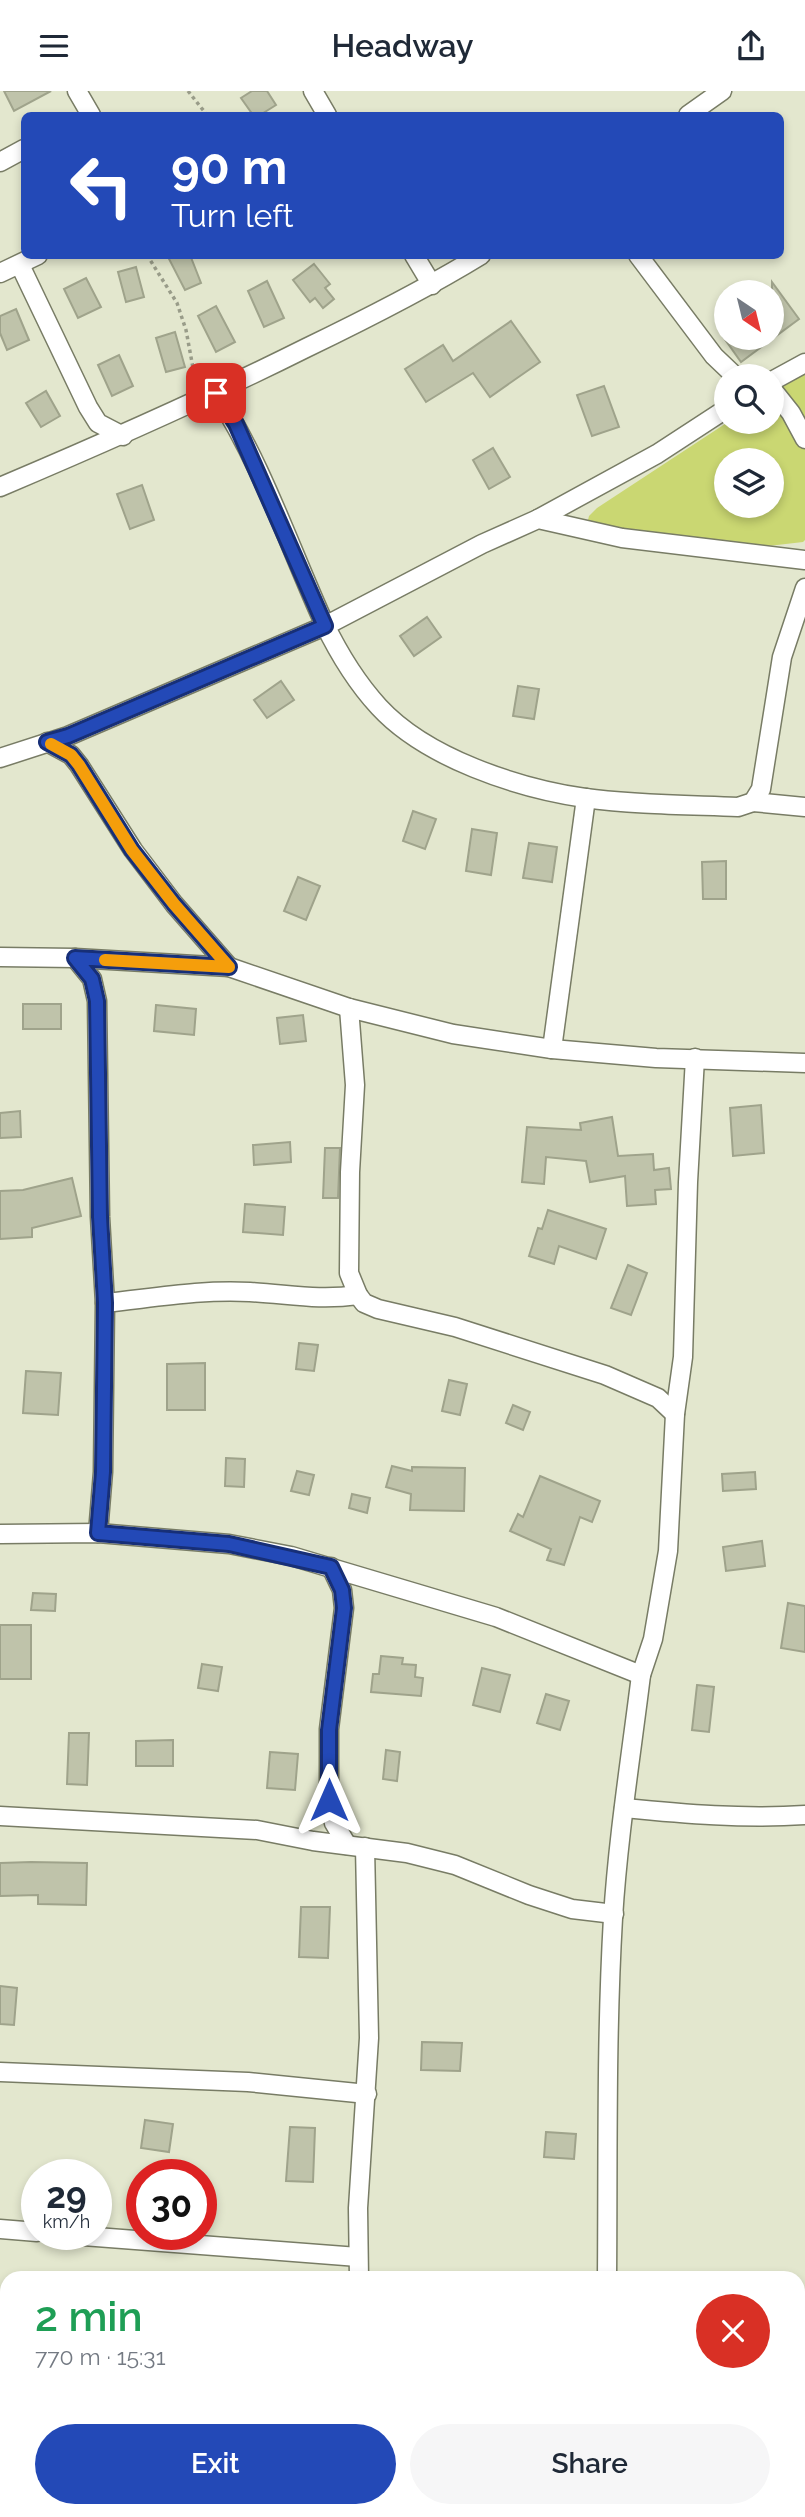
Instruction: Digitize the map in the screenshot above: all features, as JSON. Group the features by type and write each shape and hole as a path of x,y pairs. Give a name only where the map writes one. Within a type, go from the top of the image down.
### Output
{"street":[{"path":"76,91 87,112"},
{"path":"313,91 325,112"},
{"path":"692,112 722,91"},
{"path":"0,162 21,151"},
{"path":"0,273 31,259"},
{"path":"416,259 432,285"},
{"path":"0,487 122,436 210,395 432,285 474,259"},
{"path":"641,259 722,364"},
{"path":"20,265 88,407 99,423 122,436"},
{"path":"784,374 805,363"},
{"path":"210,395 236,424 325,626 352,675 381,709 404,729 449,756 491,776 540,790 586,798 738,807 753,803 805,807"},
{"path":"784,405 805,439"},
{"path":"0,758 68,736 325,626 482,544 538,519 657,454 714,417"},
{"path":"538,519 622,538 805,560"},
{"path":"753,803 761,789 782,657 805,589"},
{"path":"47,742 71,755 132,850 174,904 229,967"},
{"path":"552,1049 586,798"},
{"path":"0,957 75,958 229,967 349,1009 453,1034 552,1049 656,1058 805,1063"},
{"path":"75,958 92,979 97,1001 100,1217 105,1303 103,1472 98,1533"},
{"path":"349,1009 355,1085 350,1172 349,1273 364,1303 378,1309 454,1327 605,1375 658,1398 675,1414"},
{"path":"607,2271 607,2097 614,1914 641,1675 653,1639 668,1551 675,1414 683,1357 695,1058"},
{"path":"105,1303 195,1293 249,1292 319,1299 358,1295"},
{"path":"0,1534 98,1533 229,1544 331,1567 496,1617 641,1675"},
{"path":"331,1567 342,1590 344,1608 329,1730 329,1800 334,1823 356,1846 369,1947 367,2094 358,2209 359,2271"},
{"path":"624,1808 762,1818 805,1815"},
{"path":"0,1816 257,1830 407,1853 455,1865 572,1909 614,1914"},
{"path":"0,2072 248,2082 367,2094"},
{"path":"0,2229 21,2231"},
{"path":"112,2238 358,2257"}],"path":[{"path":"188,91 205,112"},
{"path":"150,259 177,303 194,364 194,382 210,395"}],"green space":[{"path":"805,369 803,542 733,550 586,528 589,516 597,508 714,431 714,434 784,434 784,382"}],"building":[{"path":"4,91 51,91 14,111"},
{"path":"252,91 267,91 276,105 265,112 251,112 241,98"},
{"path":"169,259 192,259 201,283 185,290"},
{"path":"314,264 330,284 325,288 334,299 323,308 315,298 310,302 293,280"},
{"path":"136,267 144,297 126,302 118,272"},
{"path":"86,278 101,307 78,318 64,289"},
{"path":"267,281 284,318 264,327 248,291"},
{"path":"784,298 799,319 784,330"},
{"path":"216,306 235,342 216,352 198,316"},
{"path":"16,309 29,340 7,350 0,333 0,316"},
{"path":"511,321 540,362 490,397 473,373 426,402 405,369 443,345 453,361"},
{"path":"175,332 185,367 166,372 156,338"},
{"path":"732,350 757,350 741,362"},
{"path":"119,355 133,386 112,396 98,365"},
{"path":"604,386 619,427 592,436 577,395"},
{"path":"46,391 60,416 41,427 26,403"},
{"path":"493,448 510,477 489,489 473,460"},
{"path":"142,485 154,520 130,529 117,494"},
{"path":"427,617 441,637 414,656 400,636"},
{"path":"281,681 294,700 267,718 254,700"},
{"path":"518,686 539,689 534,719 513,716"},
{"path":"413,811 436,819 425,849 403,841"},
{"path":"472,829 497,833 491,875 466,871"},
{"path":"529,843 557,847 552,882 523,878"},
{"path":"726,861 726,899 703,899 702,862"},
{"path":"298,877 320,886 306,920 284,911"},
{"path":"23,1004 61,1004 61,1029 23,1029"},
{"path":"156,1005 196,1009 194,1035 154,1031"},
{"path":"303,1015 306,1041 280,1044 277,1018"},
{"path":"761,1105 764,1153 733,1156 730,1108"},
{"path":"20,1111 21,1137 0,1138 0,1113"},
{"path":"612,1117 618,1156 653,1154 654,1170 669,1168 671,1189 655,1190 656,1204 627,1206 625,1176 590,1182 586,1161 546,1157 544,1184 522,1182 527,1127 581,1130 580,1123"},
{"path":"290,1142 291,1162 254,1165 253,1145"},
{"path":"325,1148 340,1148 338,1198 323,1198"},
{"path":"72,1178 81,1216 32,1228 32,1237 0,1239 0,1191 23,1190"},
{"path":"245,1204 285,1207 283,1235 243,1232"},
{"path":"548,1210 606,1229 596,1259 559,1246 554,1264 529,1256 538,1228 542,1229"},
{"path":"628,1265 647,1273 631,1315 611,1308"},
{"path":"299,1343 318,1345 314,1371 296,1369"},
{"path":"205,1363 205,1410 167,1410 167,1364"},
{"path":"26,1371 61,1373 58,1415 23,1413"},
{"path":"449,1380 467,1384 460,1415 442,1411"},
{"path":"513,1405 530,1412 523,1430 506,1423"},
{"path":"226,1458 245,1459 244,1487 225,1486"},
{"path":"392,1466 412,1471 412,1467 465,1468 464,1511 410,1510 411,1494 386,1487"},
{"path":"297,1471 314,1475 309,1495 291,1491"},
{"path":"755,1472 756,1489 723,1491 722,1474"},
{"path":"540,1476 600,1501 592,1522 580,1517 564,1565 547,1560 551,1549 510,1531 518,1514 523,1517"},
{"path":"352,1494 370,1498 367,1513 349,1508"},
{"path":"762,1541 765,1566 726,1571 723,1547"},
{"path":"33,1593 56,1594 55,1611 31,1610"},
{"path":"788,1603 805,1606 805,1652 781,1648"},
{"path":"0,1625 31,1625 31,1679 0,1679"},
{"path":"381,1656 403,1658 402,1664 416,1665 415,1677 423,1678 421,1696 371,1692 373,1674 379,1674"},
{"path":"202,1664 222,1667 218,1691 198,1688"},
{"path":"482,1668 510,1675 500,1712 473,1705"},
{"path":"697,1685 714,1687 709,1732 692,1730"},
{"path":"546,1694 569,1701 560,1730 537,1723"},
{"path":"69,1733 89,1733 87,1785 67,1784"},
{"path":"173,1740 173,1766 136,1766 136,1741"},
{"path":"386,1750 400,1752 397,1781 383,1779"},
{"path":"270,1752 298,1754 295,1790 267,1788"},
{"path":"0,1863 87,1863 86,1905 38,1904 38,1895 0,1896"},
{"path":"301,1907 330,1907 328,1958 299,1957"},
{"path":"0,1986 17,1988 14,2025 0,2024"},
{"path":"422,2042 462,2043 460,2071 421,2070"},
{"path":"145,2120 173,2124 169,2152 141,2148"},
{"path":"290,2127 315,2128 313,2182 286,2181"},
{"path":"546,2132 576,2134 574,2159 544,2157"}],"slow traffic":[{"path":"51,744 71,755 79,765 132,850 174,904 229,967 105,960"}],"route":[{"path":"216,393 236,424 325,626 68,736 47,742 71,755 132,850 174,904 229,967 75,958 92,979 97,1001 100,1217 105,1303 103,1472 98,1533 229,1544 292,1556 331,1567 342,1590 344,1608 329,1730 329,1800"}]}
